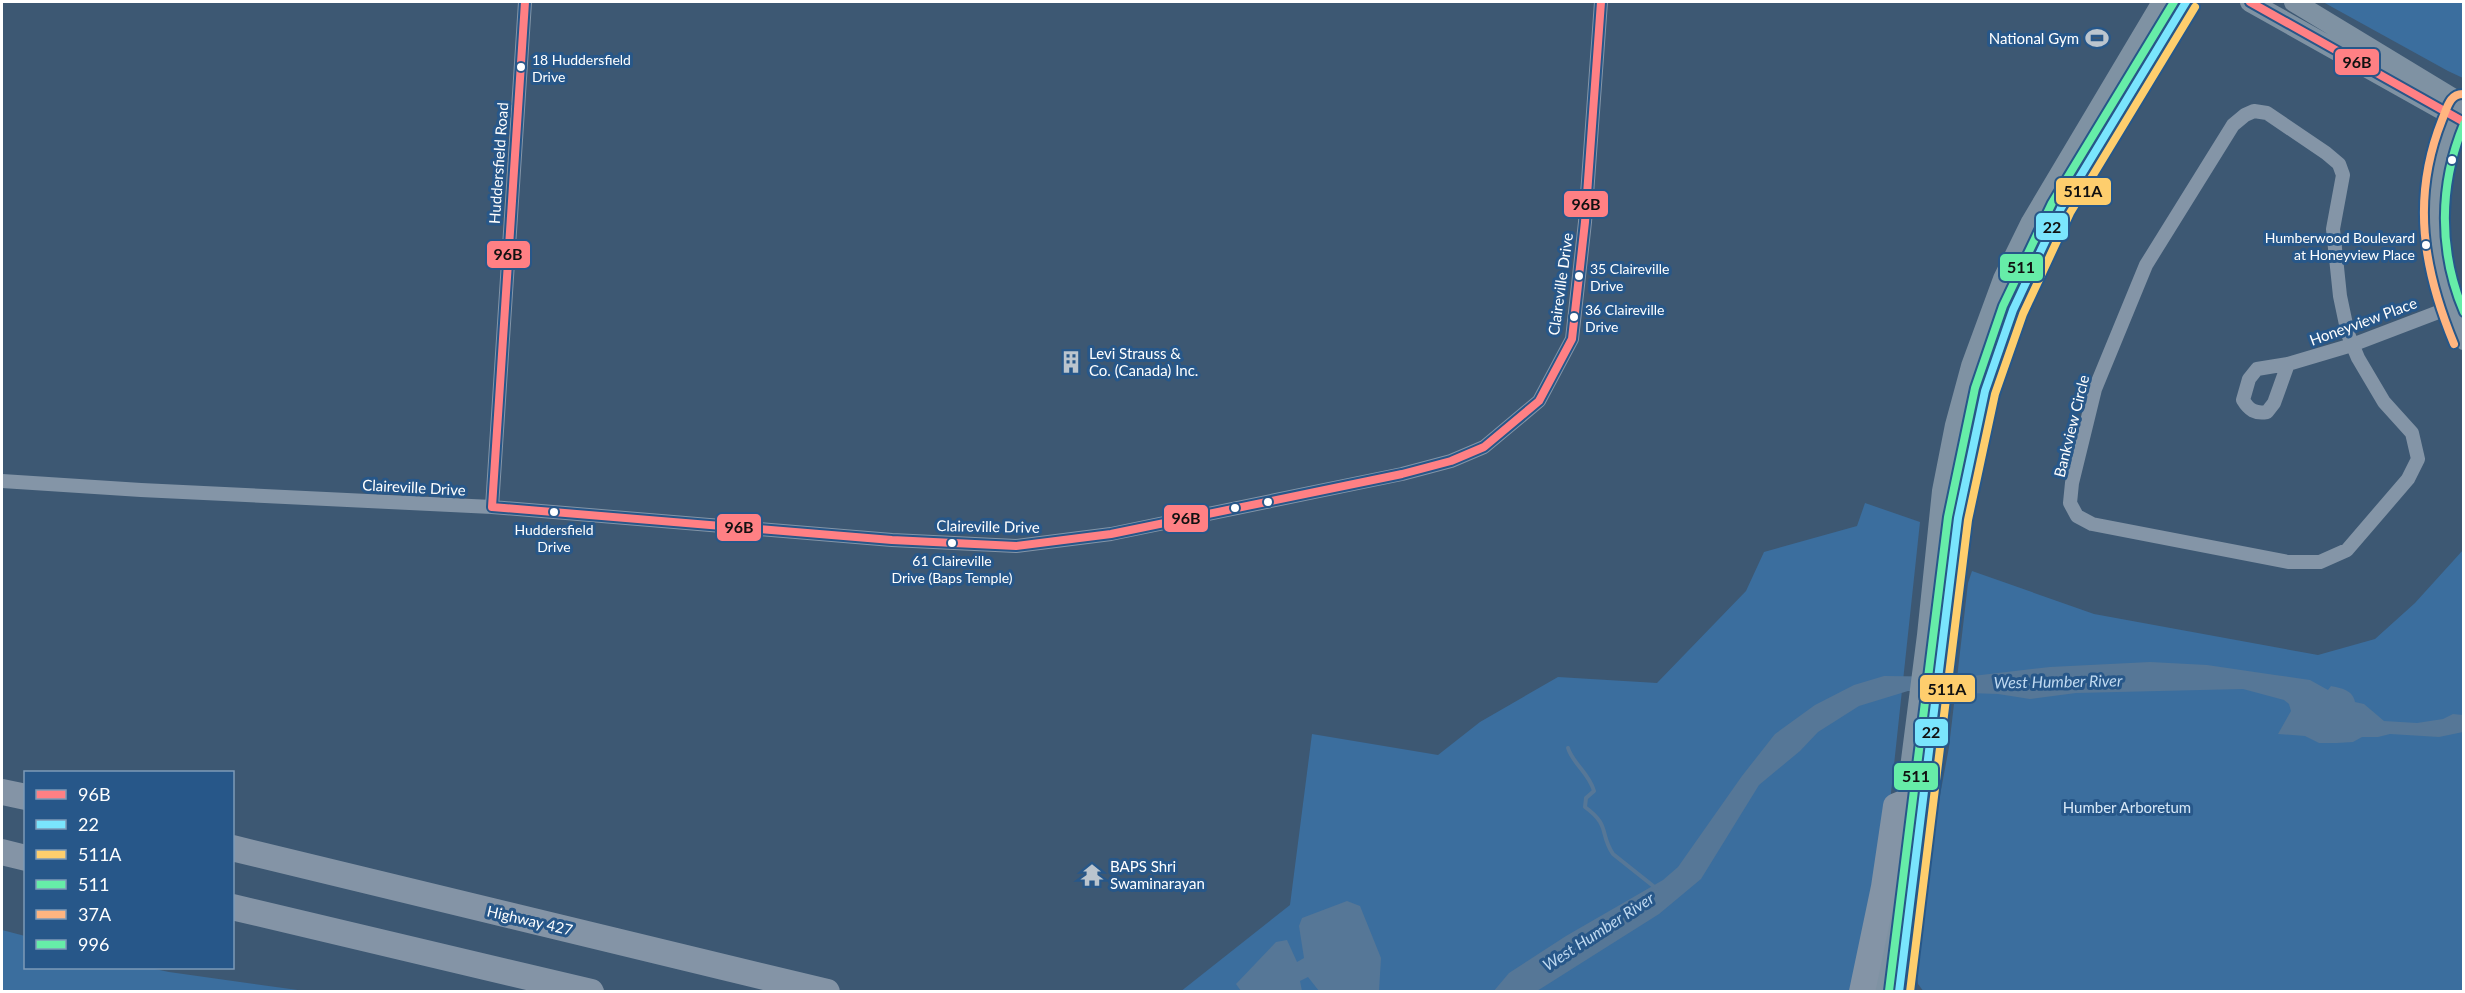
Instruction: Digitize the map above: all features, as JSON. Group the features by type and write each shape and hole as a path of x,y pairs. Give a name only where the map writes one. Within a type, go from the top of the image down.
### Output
{"highway":[{"path":"2,792 24,797"},
{"path":"1862,992 1884,887 1896,807 1906,802"},
{"name":"Highway 427","path":"234,848 827,992"},
{"path":"2,852 24,858"},
{"path":"234,907 591,992"}],"main road":[{"path":"1935,635 1940,503 1962,395 1988,317 2031,222 2162,2"},
{"path":"1899,992 1922,737 1935,635 1970,453 1989,374 2028,273 2061,208 2186,2"},
{"path":"2250,2 2460,112"},
{"path":"2294,2 2460,112"},
{"path":"2460,112 2436,174 2432,206 2436,253 2449,308 2463,340"},
{"path":"1882,992 1906,802 1922,737"}],"street":[{"name":"Huddersfield Road","path":"492,507 525,2"},
{"name":"Claireville Drive","path":"2,481 492,507 892,540 1016,546 1111,534 1391,476 1451,461 1484,447 1539,401 1572,339 1585,222 1601,2"},
{"name":"Bankview Circle","path":"2254,111 2267,113 2339,164 2343,175 2332,229 2340,296 2352,345 2384,402 2412,433 2418,459 2408,479 2348,550 2320,562 2288,562 2092,524 2077,516 2070,503 2072,483 2095,389 2146,265 2233,125 2245,114 2254,111"},
{"name":"Honeyview Place","path":"2288,364 2352,345 2449,308"}],"green space":[{"path":"2323,2 2463,2 2463,78 2448,71"},
{"path":"1865,503 1920,522 1885,849 1851,991 1180,992 1290,905 1312,734 1438,755 1480,722 1558,677 1657,683 1746,591 1764,552 1857,526"},
{"name":"Humber Arboretum","path":"2463,550 2463,991 1924,992 1918,984 1914,959 1928,860 1949,747 1968,583 1972,571 2094,614 2318,655 2375,639 2415,603"},
{"path":"2,930 24,936 24,969 155,969 305,991 2,991"}],"water":[{"name":"West Humber River","path":"2150,662 2207,665 2310,680 2328,690 2331,686 2346,690 2355,702 2364,704 2384,721 2417,723 2443,719 2453,714 2463,715 2463,732 2439,737 2390,734 2362,737 2353,742 2319,743 2305,736 2278,734 2291,711 2289,704 2284,700 2243,689 2076,693 2030,699 1998,694 1908,691 1859,706 1818,732 1800,751 1759,785 1701,879 1659,914 1537,991 1493,992 1509,973 1566,936 1663,880 1678,867 1742,776 1775,734 1815,705 1854,685 1884,676 1964,677 2050,667"},
{"path":"1347,901 1360,906 1381,958 1379,991 1319,991 1308,977 1300,981 1302,991 1241,991 1236,984 1276,942 1287,940 1297,962 1304,958 1299,926 1302,918"}],"waterway":[{"name":"West Humber River","path":"1568,748 1592,785 1594,791 1586,798 1585,807 1602,825 1613,854 1657,889"}],"transit line":[{"name":"96B","path":"492,507 525,2"},
{"name":"96B","path":"492,507 892,540 1016,546 1111,534 1402,474 1451,461 1484,447 1539,401 1572,339 1585,222 1601,2"},
{"name":"511","path":"1889,991 1948,517 1975,388 2003,306 2052,203 2174,2"},
{"name":"22","path":"1899,992 1958,518 1985,391 2013,310 2061,208 2186,2"},
{"name":"96B","path":"2250,2 2464,122"},
{"name":"511A","path":"1910,992 1968,520 1995,394 2023,314 2070,213 2195,7"},
{"name":"37A","path":"2454,344 2443,316 2428,261 2424,205 2426,177 2442,120 2452,99 2459,94 2464,94"},
{"name":"996","path":"2464,124 2450,170 2445,218 2450,265 2464,312"}],"place":[{"name":"National Gym","path":"2097,38"},
{"name":"18 Huddersfield Drive","path":"521,67"},
{"name":"Humberwood Boulevard at Honeyview Place","path":"2426,245"},
{"name":"35 Claireville Drive","path":"1579,276"},
{"name":"36 Claireville Drive","path":"1574,317"},
{"name":"Levi Strauss & Co. (Canada) Inc.","path":"1071,362"},
{"name":"Huddersfield Drive","path":"554,512"},
{"name":"61 Claireville Drive (Baps Temple)","path":"952,543"},
{"name":"BAPS Shri Swaminarayan","path":"1092,875"}]}
